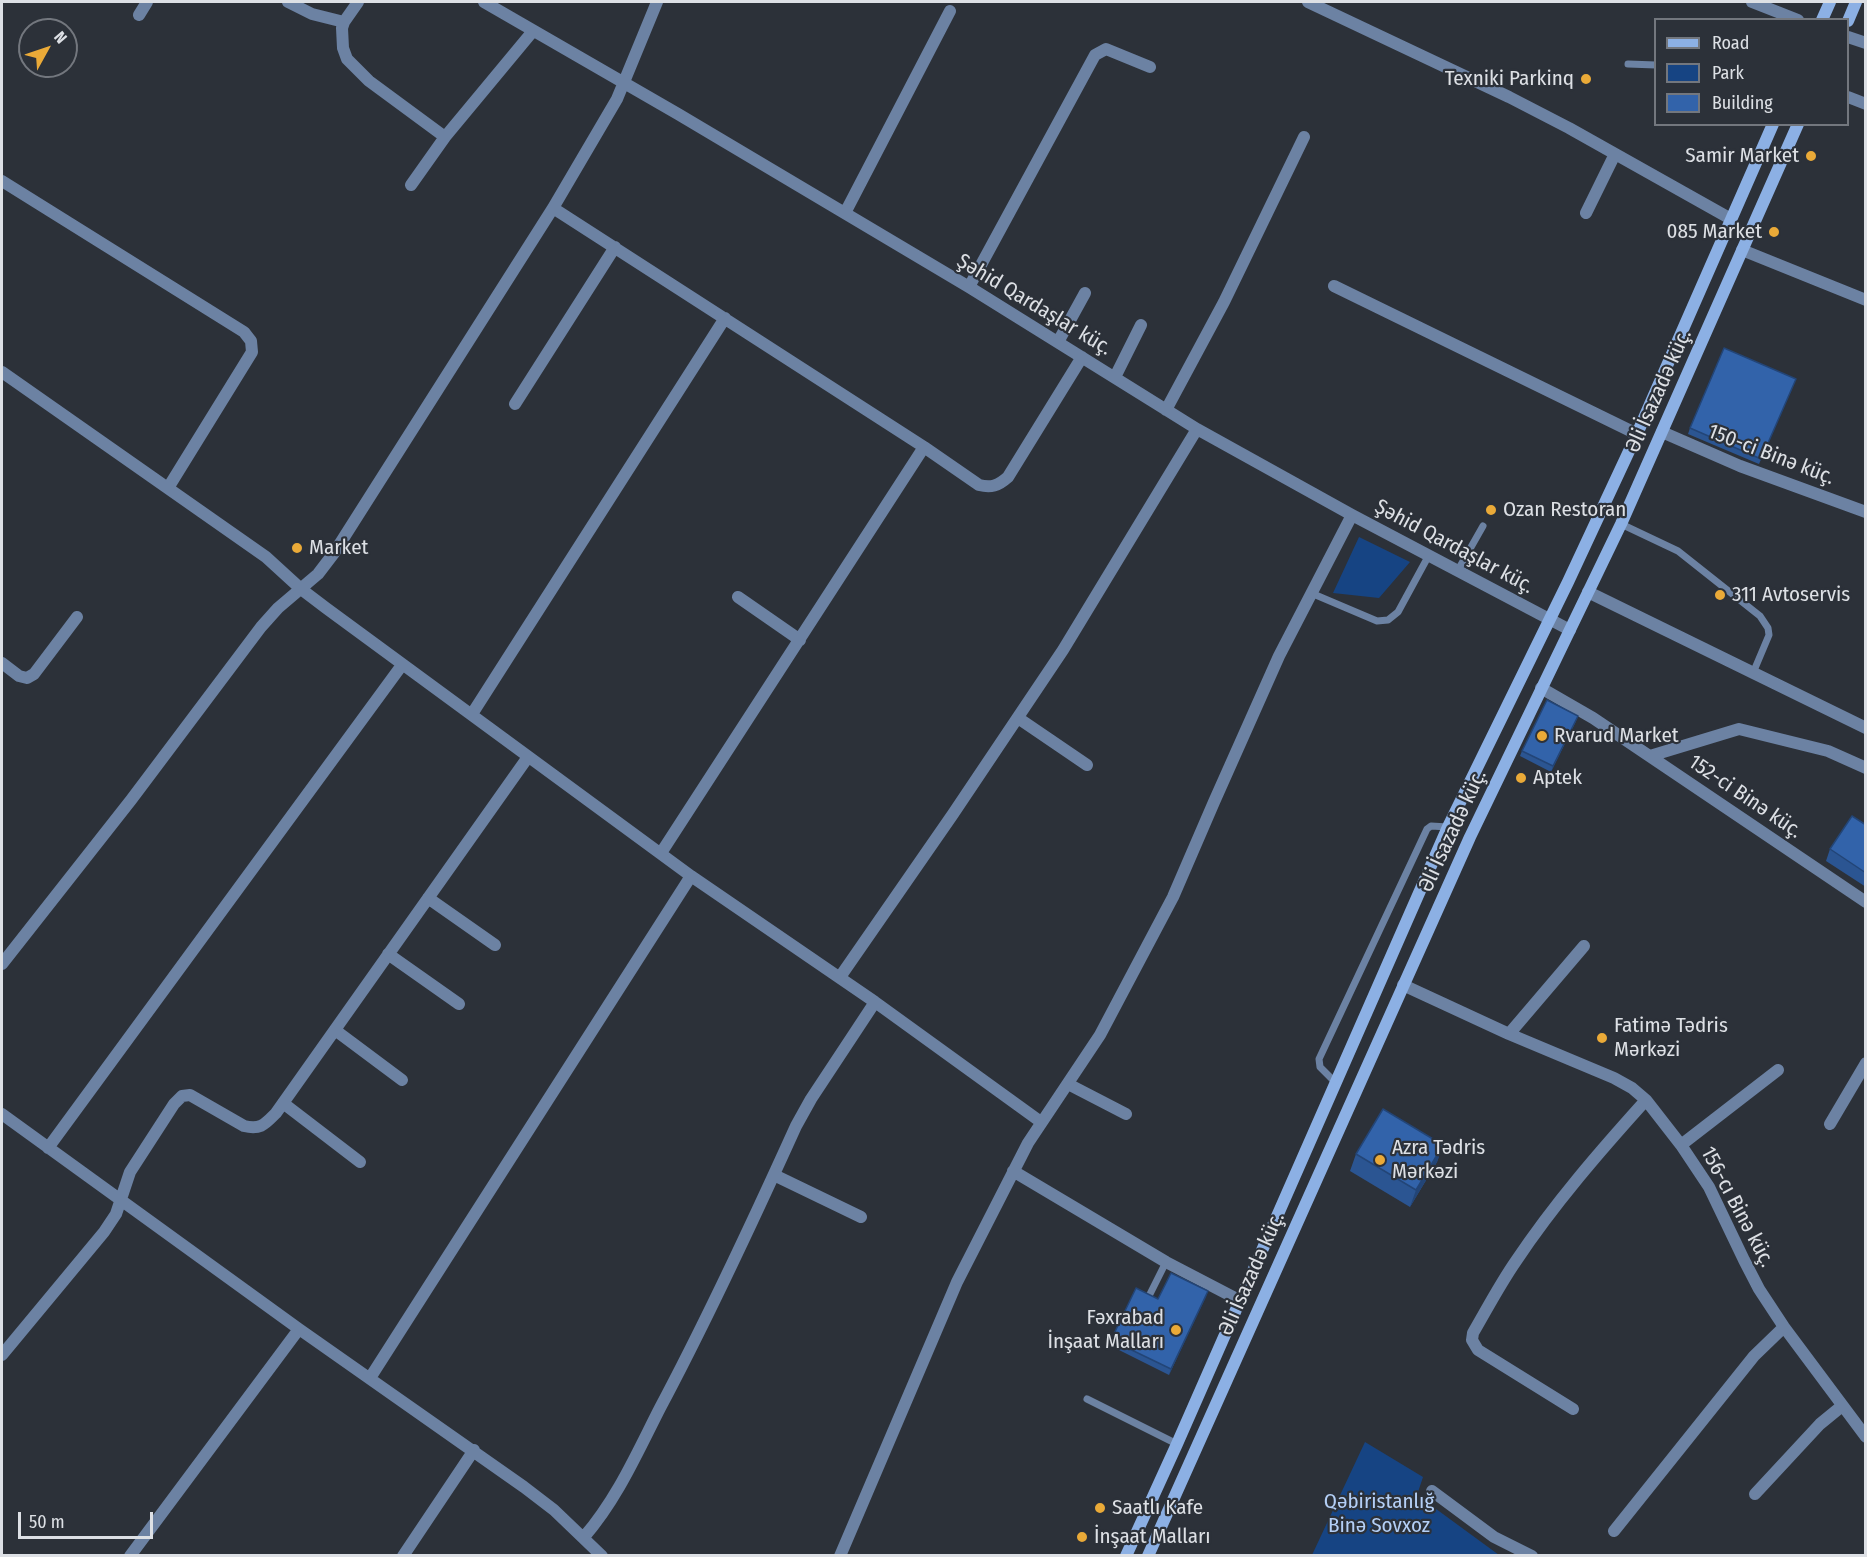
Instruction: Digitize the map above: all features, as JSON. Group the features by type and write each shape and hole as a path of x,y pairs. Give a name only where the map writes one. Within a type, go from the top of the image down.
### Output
{"main road":[{"path":"1823,18 1830,2"},
{"path":"1849,19 1856,2"},
{"name":"Əli İsazadə küç.","path":"1126,1556 1448,827 1568,582 1637,434 1772,126"},
{"name":"Əli İsazadə küç.","path":"1148,1556 1475,826 1621,524 1797,126"},
{"path":"1568,582 1588,592"},
{"path":"1239,1300 1257,1309"}],"street":[{"path":"140,15 147,2"},
{"path":"288,2 312,14 344,22"},
{"path":"358,2 342,28 347,59 356,70 445,137"},
{"name":"Şəhid Qardaşlar küç.","path":"484,2 969,287 1197,429 1352,515 1570,630"},
{"path":"2,964 131,800 261,627 278,608 318,574 334,553 553,208 617,99 657,2"},
{"path":"1308,2 1509,97 1615,153 1731,219"},
{"path":"1752,2 1793,18"},
{"path":"845,213 950,11"},
{"path":"411,185 445,137 533,31"},
{"path":"1849,37 1866,42"},
{"path":"969,287 1095,55 1106,49 1149,67"},
{"path":"1849,98 1866,104"},
{"path":"1166,410 1224,302 1304,137"},
{"path":"1586,213 1615,153"},
{"path":"2,181 244,332 251,341 252,352 168,488"},
{"path":"553,208 924,447 979,485 994,486 1002,483 1008,477 1082,357"},
{"path":"515,404 615,247"},
{"path":"1742,250 1866,300"},
{"path":"1334,286 1637,434"},
{"path":"1058,342 1085,293"},
{"path":"472,714 725,318"},
{"path":"1114,377 1141,325"},
{"path":"2,372 266,557 301,589 402,665 691,876 840,977 1041,1122"},
{"path":"840,977 1069,640 1197,429"},
{"name":"150-ci Binə küç.","path":"1662,432 1740,466 1866,512"},
{"path":"661,853 924,447"},
{"path":"840,1556 957,1282 1013,1171 1041,1122 1100,1035 1173,897 1279,656 1352,515"},
{"path":"1588,592 1866,728"},
{"path":"738,597 800,640"},
{"path":"2,663 19,676 27,678 34,674 76,617"},
{"path":"48,1148 402,665"},
{"name":"152-ci Binə küç.","path":"1541,688 1583,712 1650,756 1866,902"},
{"path":"1018,718 1087,765"},
{"path":"1650,756 1739,729 1828,751 1866,768"},
{"path":"2,1355 104,1232 116,1214 130,1172 174,1104 182,1096 190,1095 244,1126 254,1129 265,1125 283,1103 528,757"},
{"path":"370,1378 691,876"},
{"path":"428,898 495,945"},
{"path":"1509,1034 1584,946"},
{"path":"388,954 459,1004"},
{"name":"156-cı Binə küç.","path":"1403,985 1509,1034 1614,1078 1632,1088 1646,1100 1681,1145 1709,1187 1759,1289 1784,1327 1866,1437"},
{"path":"584,1537 601,1518 618,1490 692,1347 811,1099 875,1002"},
{"path":"335,1030 402,1080"},
{"path":"1830,1124 1866,1063"},
{"path":"1681,1145 1778,1070"},
{"path":"1068,1083 1126,1114"},
{"path":"1573,1409 1478,1350 1472,1340 1473,1333 1514,1263 1540,1227 1646,1100"},
{"path":"283,1103 360,1162"},
{"path":"2,1114 299,1329 474,1450 554,1510 602,1556"},
{"path":"1013,1171 1166,1262 1239,1300"},
{"path":"774,1174 861,1217"},
{"path":"1614,1531 1754,1356 1784,1327"},
{"path":"130,1556 299,1329"},
{"path":"1755,1494 1820,1424 1842,1406"},
{"path":"403,1556 474,1450"},
{"path":"1432,1491 1494,1537 1532,1556"}],"lane":[{"path":"1628,64 1654,65"},
{"path":"1621,524 1678,551 1760,616 1768,628 1769,635 1753,673"},
{"path":"1458,570 1483,526"},
{"path":"1311,593 1377,621 1388,620 1398,612 1429,555"},
{"path":"1335,1082 1320,1067 1319,1059 1427,829 1431,826 1448,827"},
{"path":"1149,1296 1166,1262"},
{"path":"1087,1399 1177,1444"}],"green space":[{"path":"1359,537 1410,562 1379,598 1333,593"},
{"name":"Qəbiristanlığ Binə Sovxoz","path":"1365,1442 1423,1477 1417,1495 1499,1555 1312,1555"}],"building":[{"path":"1724,348 1796,379 1761,459 1690,428"},
{"path":"1547,700 1578,716 1553,766 1522,751"},
{"path":"1852,816 1866,825 1866,873 1830,849"},
{"path":"1383,1109 1443,1145 1416,1190 1356,1154"},
{"path":"1171,1273 1208,1291 1171,1369 1111,1340 1136,1288 1158,1299"}],"place":[{"name":"Texniki Parkinq","path":"1586,79"},
{"name":"Samir Market","path":"1811,156"},
{"name":"085 Market","path":"1774,232"},
{"name":"Ozan Restoran","path":"1491,510"},
{"name":"Market","path":"297,548"},
{"name":"311 Avtoservis","path":"1720,595"},
{"name":"Rvarud Market","path":"1542,736"},
{"name":"Aptek","path":"1521,778"},
{"name":"Fatimə Tədris Mərkəzi","path":"1602,1038"},
{"name":"Azra Tədris Mərkəzi","path":"1380,1160"},
{"name":"Fəxrabad İnşaat Malları","path":"1176,1330"},
{"name":"Saatlı Kafe","path":"1100,1508"},
{"name":"İnşaat Malları","path":"1082,1537"}]}
